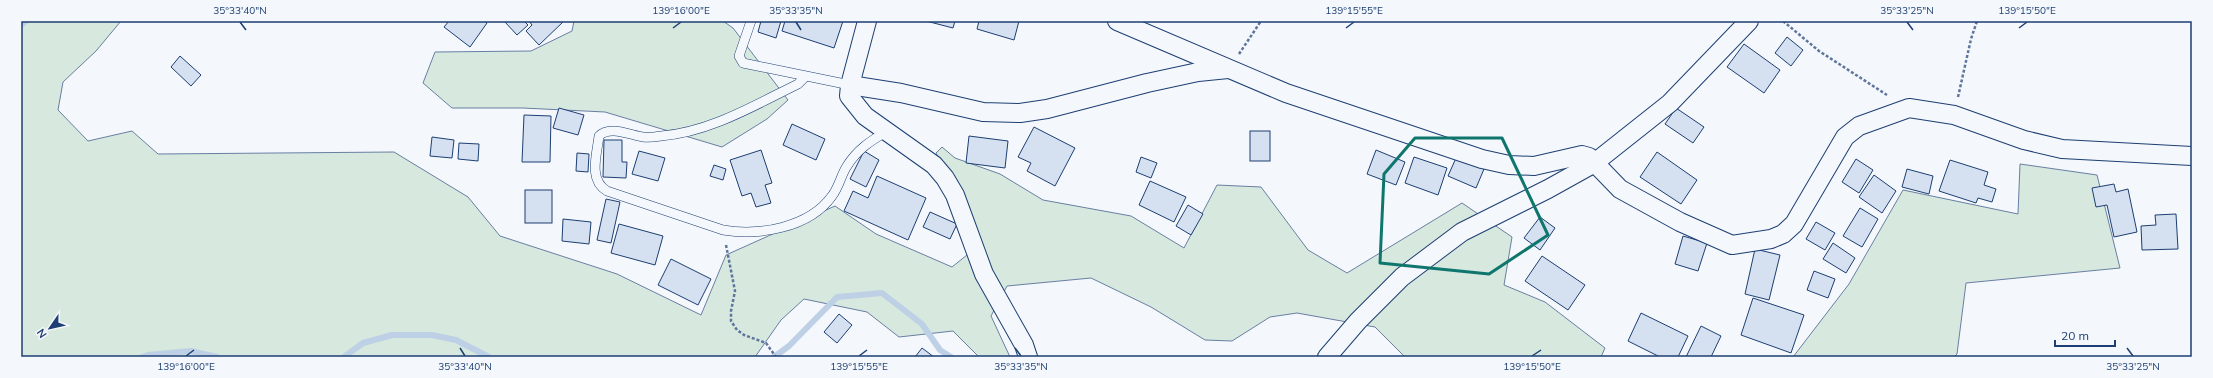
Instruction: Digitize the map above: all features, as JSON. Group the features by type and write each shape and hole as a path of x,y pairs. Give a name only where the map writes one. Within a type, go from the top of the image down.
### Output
{"street":[{"path":"867,21 848,96 865,116 934,165 946,178 955,195 984,274 1024,345 1028,357"},
{"path":"1117,21 1286,93 1482,159 1509,165 1534,166 1582,155 1589,157 1593,164 1620,189 1693,228 1732,244 1771,239 1783,234 1794,224 1845,137 1859,126 1909,108 1954,115 2024,140 2062,149 2192,156"},
{"path":"1327,357 1358,321 1402,277 1462,232 1548,189 1593,164 1670,103 1749,21"},
{"path":"850,85 901,93 983,112 1013,114 1046,109 1147,83 1198,72 1229,69"}],"lane":[{"path":"751,21 739,56 743,63 805,77 850,85"},
{"path":"805,77 798,84 726,119 682,133 644,137 609,130 603,132 599,136 595,174 600,187 607,191 723,230 742,233 775,228 798,222 810,215 833,195 854,156 865,144 886,132"}],"path":[{"path":"1229,69 1261,21"},
{"path":"1784,21 1819,51 1909,108"},
{"path":"1954,115 1971,39 1977,21"},
{"path":"723,230 736,291 731,311 731,321 737,330 744,335 766,343 776,357"}],"highlighted area":[{"path":"1415,138 1502,138 1548,235 1489,274 1380,263 1384,174"}],"shaded area":[{"path":"21,21 121,21 96,51 63,82 58,110 88,141 132,131 158,154 394,152 468,197 500,236 617,274 701,315 726,255 835,206 876,234 952,267 982,243 936,153 942,147 955,158 1000,174 1043,200 1131,216 1184,248 1217,185 1261,187 1308,250 1347,273 1462,203 1512,237 1504,285 1545,302 1605,348 1601,357 1405,357 1375,327 1297,313 1270,317 1232,341 1205,340 1151,307 1091,278 1007,286 991,316 1010,357 979,357 953,331 899,337 867,312 804,299 781,320 755,357 21,357"},
{"path":"574,21 723,21 733,28 788,100 767,119 722,147 605,112 523,108 452,108 423,83 435,52 531,51 572,31"},
{"path":"2020,164 2097,175 2120,268 1966,283 1957,354 1954,357 1793,357 1849,284 1903,190 2018,214"}],"building":[{"path":"449,21 484,21 487,23 470,47 444,27"},
{"path":"504,21 524,21 528,25 517,35"},
{"path":"529,21 564,21 539,45 526,31 532,25"},
{"path":"761,21 781,21 776,38 758,32"},
{"path":"785,21 843,21 834,48 782,31"},
{"path":"926,21 955,21 953,28"},
{"path":"979,21 1019,21 1014,40 977,29"},
{"path":"1787,37 1803,50 1791,66 1775,53"},
{"path":"1744,44 1780,70 1764,93 1727,67"},
{"path":"180,56 201,75 191,86 171,67"},
{"path":"559,108 584,115 578,135 553,128"},
{"path":"1676,108 1704,127 1693,143 1665,124"},
{"path":"524,115 551,116 550,162 522,162"},
{"path":"792,124 825,139 816,160 783,145"},
{"path":"1034,127 1075,148 1055,186 1027,171 1031,163 1018,157"},
{"path":"1250,131 1270,131 1270,161 1250,161"},
{"path":"969,136 1008,141 1005,168 966,163"},
{"path":"432,137 454,140 452,158 430,156"},
{"path":"604,140 622,140 622,162 627,162 626,178 603,177"},
{"path":"459,143 479,144 478,161 458,159"},
{"path":"761,150 772,183 765,185 771,203 756,207 751,193 742,196 730,160"},
{"path":"1376,150 1405,162 1396,185 1367,174"},
{"path":"639,151 665,158 658,181 632,174"},
{"path":"864,151 879,160 866,187 850,179"},
{"path":"1657,152 1697,180 1681,204 1640,177"},
{"path":"577,153 589,154 588,172 576,171"},
{"path":"1141,157 1157,163 1151,178 1136,172"},
{"path":"1414,157 1447,168 1438,195 1405,183"},
{"path":"1456,158 1484,169 1476,188 1448,176"},
{"path":"1856,159 1873,170 1859,193 1842,182"},
{"path":"1950,160 1988,172 1984,185 1996,189 1992,202 1978,198 1976,203 1939,191"},
{"path":"714,165 726,169 723,180 710,176"},
{"path":"1907,169 1933,176 1929,194 1902,187"},
{"path":"1874,175 1896,191 1882,213 1859,197"},
{"path":"877,176 926,198 908,240 844,211 853,191 868,198"},
{"path":"1150,181 1186,197 1174,222 1139,205"},
{"path":"2114,184 2116,192 2128,189 2137,232 2114,237 2107,205 2096,207 2092,188"},
{"path":"525,190 552,190 552,223 525,223"},
{"path":"606,199 620,202 611,243 597,240"},
{"path":"1188,205 1203,214 1191,235 1176,226"},
{"path":"1860,208 1878,219 1862,247 1843,236"},
{"path":"930,212 957,224 950,239 923,227"},
{"path":"2176,214 2178,249 2142,250 2141,226 2156,225 2155,215"},
{"path":"1540,217 1555,228 1540,250 1524,238"},
{"path":"563,219 591,222 589,244 562,241"},
{"path":"1816,222 1835,233 1825,250 1806,239"},
{"path":"619,224 663,236 655,265 611,253"},
{"path":"1683,236 1707,243 1698,271 1675,264"},
{"path":"1833,243 1855,258 1846,273 1823,259"},
{"path":"1755,249 1780,255 1769,300 1745,294"},
{"path":"1542,256 1585,285 1568,310 1525,281"},
{"path":"671,259 711,279 698,305 658,285"},
{"path":"1814,271 1835,279 1828,298 1807,290"},
{"path":"1753,298 1804,315 1791,353 1741,335"},
{"path":"1641,313 1688,336 1678,357 1660,357 1628,341"},
{"path":"839,314 852,325 837,343 824,332"},
{"path":"1701,326 1721,336 1711,357 1686,357"},
{"path":"922,348 934,357 915,357"}],"waterway":[{"path":"21,25 26,21"},
{"path":"774,357 789,346 837,297 882,293 922,324 940,350 951,357"},
{"path":"344,357 363,343 392,335 432,335 456,340 489,357"},
{"path":"142,357 148,355 191,351 217,357"}]}
